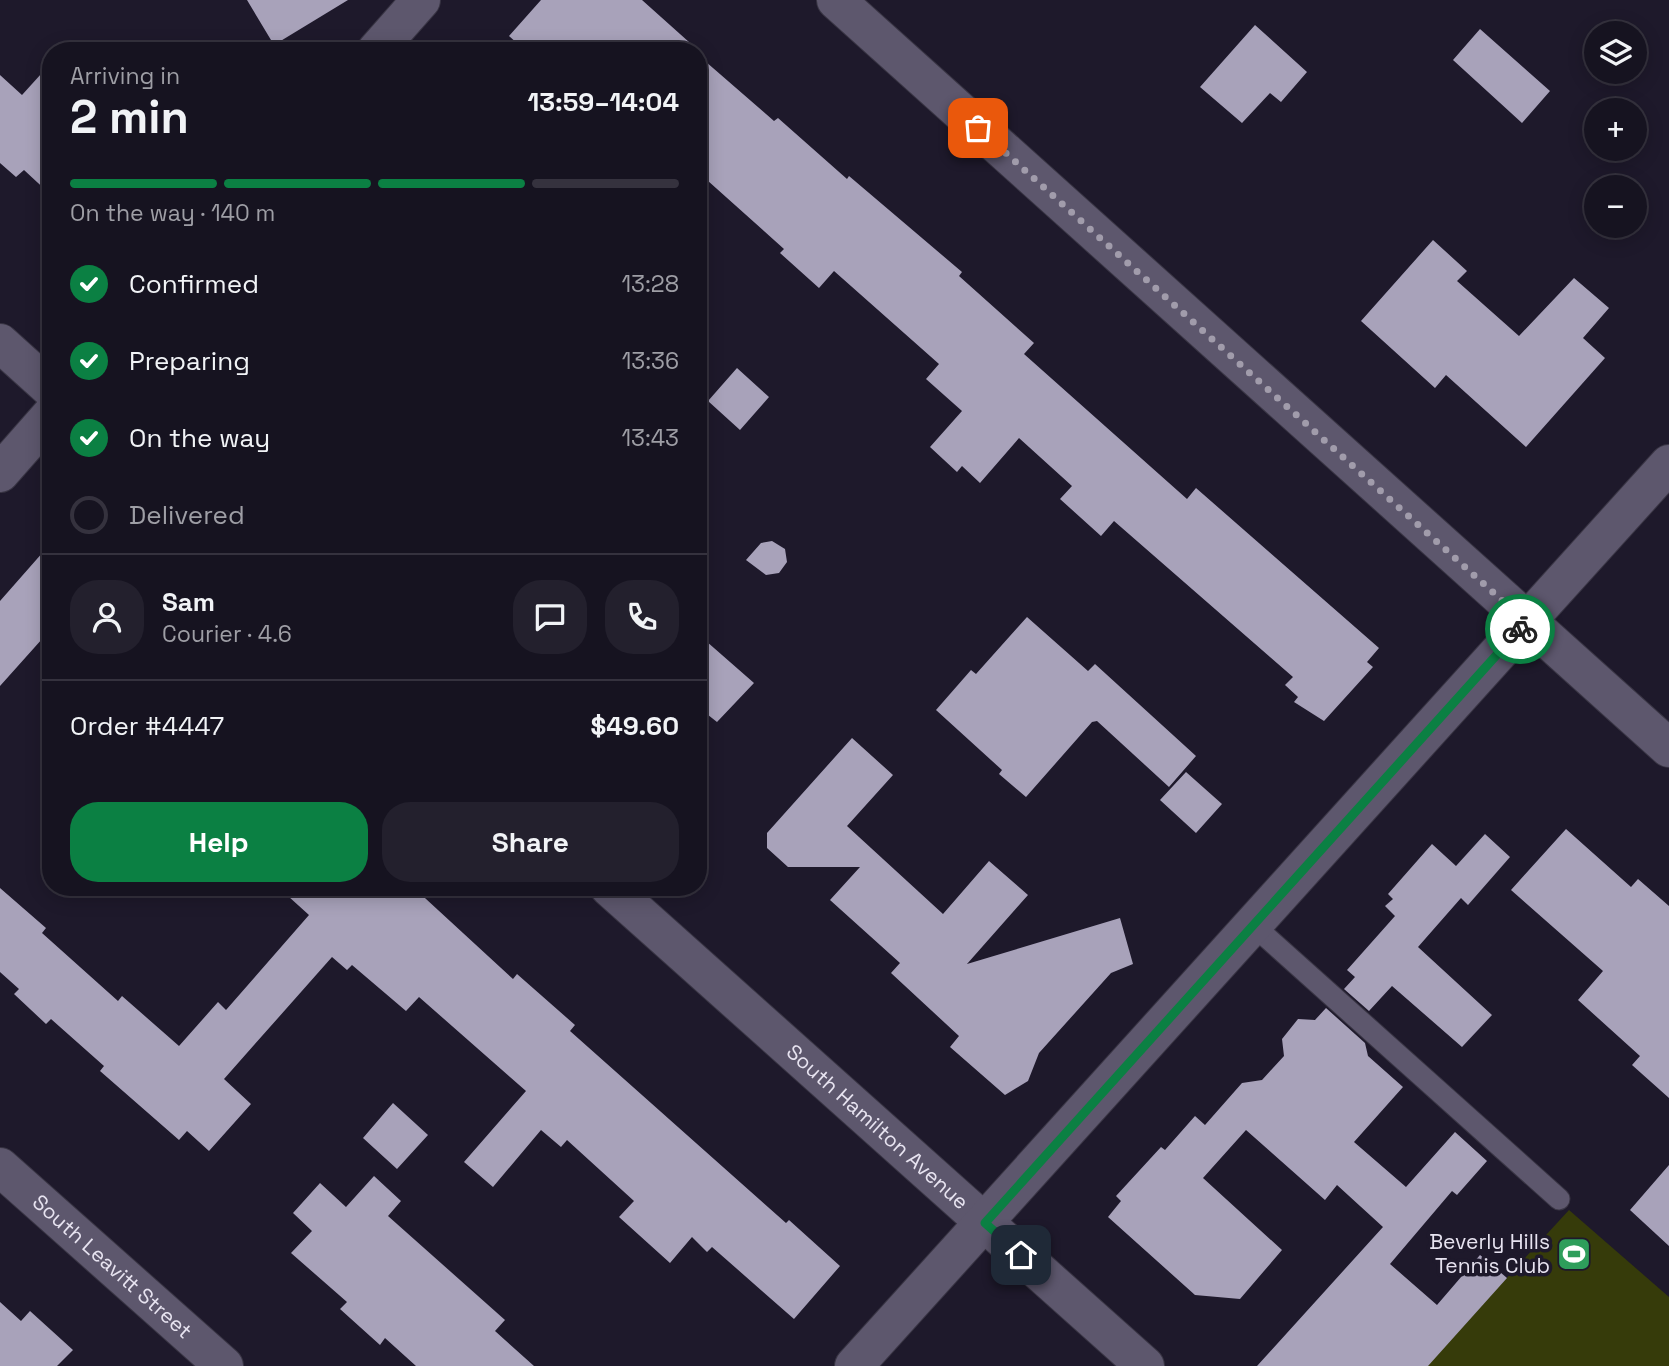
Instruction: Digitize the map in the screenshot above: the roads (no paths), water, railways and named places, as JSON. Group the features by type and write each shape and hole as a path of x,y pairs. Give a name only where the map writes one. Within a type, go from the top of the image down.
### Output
{"street":[{"path":"384,42 421,0"},
{"path":"836,0 1669,748"},
{"path":"0,343 42,381"},
{"path":"0,473 42,425"},
{"path":"854,1366 1669,464"},
{"name":"South Hamilton Avenue","path":"619,896 1145,1366"},
{"name":"South Leavitt Street","path":"0,1167 224,1366"}],"lane":[{"path":"1253,925 1559,1199"}],"place":[{"name":"Beverly Hills Tennis Club","path":"1574,1254"}]}
